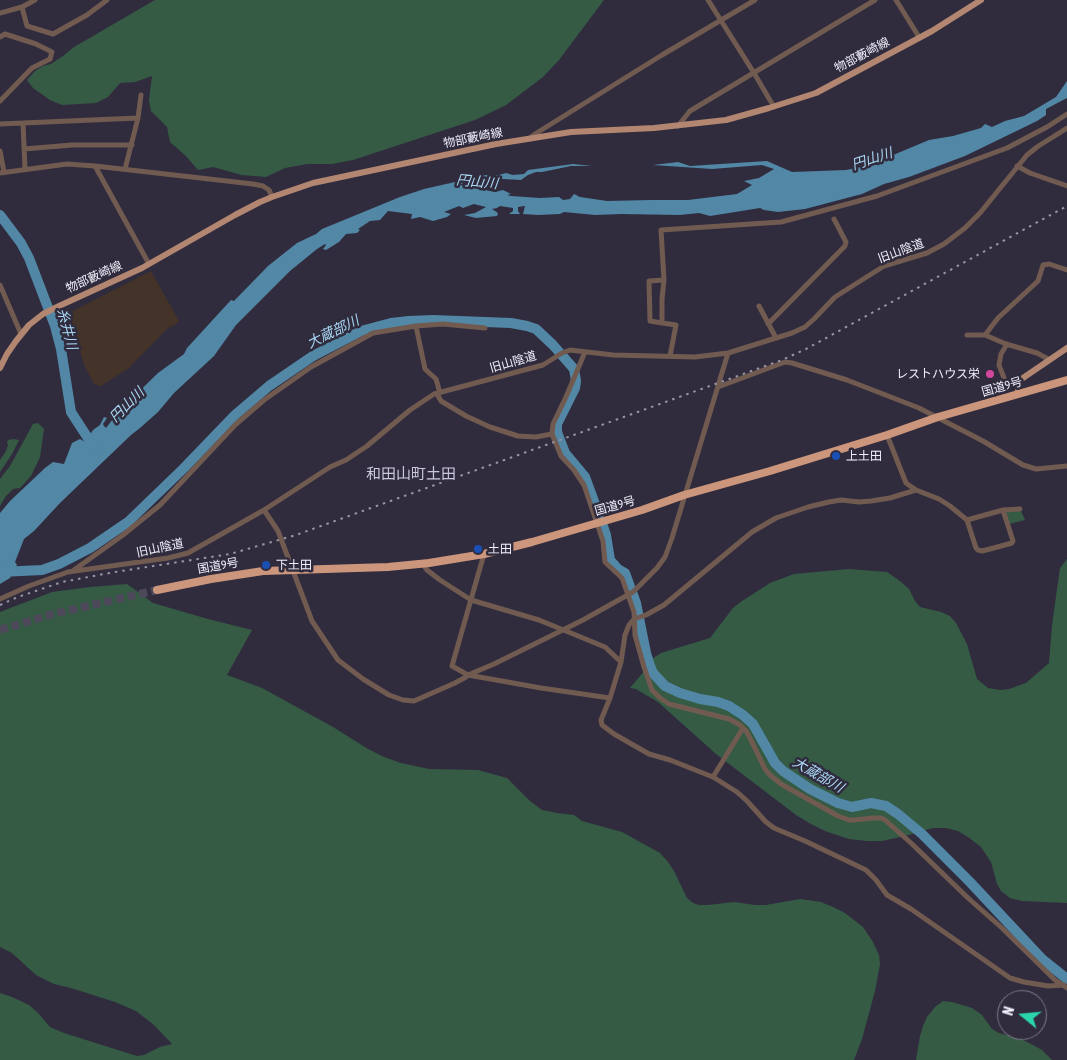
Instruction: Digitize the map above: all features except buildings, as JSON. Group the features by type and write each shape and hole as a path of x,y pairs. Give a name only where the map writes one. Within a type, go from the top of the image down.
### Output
{"highway":[{"name":"国道9号","path":"157,590 211,578 263,570 388,567 423,564 484,554 642,510 684,495 770,471 938,417 1067,380"}],"main road":[{"name":"物部藪崎線","path":"0,368 11,347 22,333 43,314 142,268 272,197 313,183 496,144 571,132 678,126 726,120 774,107 816,93 919,37 980,0"},
{"path":"1018,394 1020,380 1067,348"}],"street":[{"path":"0,14 22,7 35,0"},
{"path":"22,7 27,26 54,34 87,15 106,0"},
{"path":"708,0 774,107"},
{"path":"529,139 594,97 755,0"},
{"path":"678,126 690,111 875,0"},
{"path":"896,0 919,37"},
{"path":"0,37 5,34 36,44 52,52 50,59 32,68 0,101"},
{"path":"125,169 142,95"},
{"path":"662,323 664,280 661,230 781,222 877,196 1007,148 1067,114"},
{"path":"0,124 138,118"},
{"path":"23,123 25,169"},
{"name":"旧山陰道","path":"0,599 29,586 72,572 160,560 188,553 346,460 367,446 410,410 438,393 543,365 570,350 613,355 695,357 728,353 792,334 805,327 835,296 884,266 928,253 944,244 965,228 980,213 1027,155 1067,128"},
{"path":"24,149 72,145 132,145"},
{"path":"0,150 2,173 67,164 95,166 253,184 263,186 269,190 272,197"},
{"path":"95,166 149,264"},
{"path":"1017,166 1030,173 1067,186"},
{"path":"768,324 846,246 846,242 834,219"},
{"path":"985,335 998,318 1038,280 1043,265 1049,264 1067,270"},
{"path":"664,280 649,281 650,321 676,325 670,356"},
{"path":"0,285 22,333"},
{"path":"759,306 776,338"},
{"path":"72,572 123,536 160,505 235,425 264,400 311,367 373,333 443,324 485,328"},
{"path":"416,326 425,369 436,379 441,401 466,416 490,427 518,436 536,437 552,434"},
{"path":"966,335 985,335 1037,353 1050,360"},
{"path":"1007,344 1001,354 999,365 1006,383 1018,385"},
{"path":"585,352 553,424 552,434 561,456 584,485 598,522 603,541 605,562 622,578 634,612 635,635 652,690 669,704 729,719 743,728 769,774 781,784 838,816 848,820 873,818 885,820 1002,928 1055,980 1065,986"},
{"path":"264,510 278,530 312,621 338,660 363,679 389,695 403,700 414,701 563,630 628,595 657,568 665,557 672,538 728,353"},
{"path":"718,387 785,362 792,363 847,380 919,408 983,441 1023,465 1036,469 1067,466"},
{"path":"887,434 906,483 916,490 940,499 967,520 978,550 982,551 1012,543 1003,510"},
{"path":"916,490 890,498 871,501 841,500 829,502 776,518 752,532 664,605 634,619 629,624 625,636 621,662 601,720 602,725 649,754 713,777 737,792 774,828 866,870 887,895 911,909 1010,978 1048,986 1065,986"},
{"path":"967,520 1003,510 1020,509"},
{"path":"484,554 452,666 468,675 610,698"},
{"path":"423,564 427,570 440,580 471,600 539,620 605,648 621,662"},
{"path":"713,777 743,728"}],"shaded area":[{"path":"151,271 179,321 168,328 129,368 101,386 94,384 84,365 72,324 71,312"}],"green space":[{"path":"155,0 604,0 559,60 543,77 506,105 475,120 353,160 332,164 307,164 285,168 266,177 242,175 213,167 198,170 170,142 167,127 151,111 149,100 152,76 135,82 120,83 108,97 96,103 62,105 50,100 33,88 27,80 35,71 43,66 51,64 74,47"},
{"path":"38,423 44,429 40,457 31,476 20,488 13,489 0,506 0,479 10,466 33,424"},
{"path":"14,439 19,440 0,472 0,460 6,451 7,442"},
{"path":"1021,511 1025,520 1009,524 1005,512"},
{"path":"1067,559 1067,903 1022,901 1010,898 1001,891 997,884 991,862 981,847 958,831 946,828 933,828 882,841 867,841 849,839 825,831 796,815 716,754 658,702 636,689 630,688 652,659 661,653 710,638 733,608 770,583 794,574 849,569 887,572 909,589 920,607 950,616 967,644 977,679 988,688 1009,689 1026,683 1049,663 1060,568"},
{"path":"127,584 153,603 252,630 227,675 262,688 384,757 429,769 478,770 507,778 542,810 574,815 582,821 622,832 660,853 674,871 687,898 693,903 708,905 734,902 766,905 800,899 821,902 845,913 863,927 879,955 880,964 862,1039 854,1060 0,1060 0,993 29,1005 50,1027 137,1056 172,1044 154,1025 136,1011 115,1002 54,984 36,975 12,953 0,947 0,612 52,592"},
{"path":"943,1001 972,1008 982,1015 992,1029 997,1032 997,1040 1023,1040 1042,1050 1052,1060 916,1060 923,1026 935,1007"}],"water":[{"name":"円山川","path":"1067,81 1067,98 1046,109 1046,115 1037,121 965,156 909,177 884,184 862,194 805,209 778,212 760,208 710,216 699,213 680,215 595,215 564,212 560,214 538,215 523,214 525,206 518,207 520,214 509,214 513,211 513,208 500,206 492,209 498,213 497,216 476,218 464,215 475,213 486,207 474,204 463,208 459,206 444,212 451,214 433,221 420,217 411,219 412,214 388,211 380,220 370,221 358,229 360,230 357,233 346,234 339,242 326,250 323,249 325,244 290,271 236,325 214,356 24,539 15,562 17,565 10,578 0,584 0,513 10,501 53,462 64,464 72,443 80,439 85,442 93,430 100,425 104,417 107,418 103,424 106,428 119,411 158,373 184,354 187,348 231,300 234,301 268,266 297,243 322,229 424,189 486,175 524,174 528,170 573,164 592,166 571,166 536,172 521,180 486,180 474,184 463,183 460,185 495,192 503,190 511,194 507,195 511,196 559,197 563,200 570,199 574,194 580,197 607,201 688,200 737,194 752,185 744,181 759,178 774,169 762,165 712,169 653,165 678,162 690,166 767,161 792,172 846,170 871,165 929,140 981,128 985,124 992,127 1024,116 1056,97"}],"waterway":[{"name":"糸井川","path":"0,215 21,243 29,258 55,326 61,349 71,412 95,449"},
{"name":"大蔵部川","path":"0,572 42,570 59,564 90,548 128,522 235,415 269,386 313,356 361,331 391,323 409,321 511,323 536,329 553,345 574,369 576,381 575,388 557,424 557,432 565,453 585,477 599,515"},
{"name":"大蔵部川","path":"603,526 610,560 618,569 625,573 636,603 650,666 653,673 665,686 680,693 729,706 743,715 753,724 775,763 783,771 810,789 838,803 852,807 871,803 886,806 898,814 922,834 969,881 1042,959 1067,979"}],"tunnel":[{"path":"0,630 53,614 157,590"}],"railway":[{"path":"0,605 62,582 230,554 296,535 782,360 806,349 1067,206"}],"place":[{"name":"レストハウス栄","path":"990,374"},
{"name":"上土田","path":"836,456"},
{"name":"土田","path":"478,549"},
{"name":"下土田","path":"266,565"}],"district":[{"name":"和田山町土田","path":"411,474"}]}
